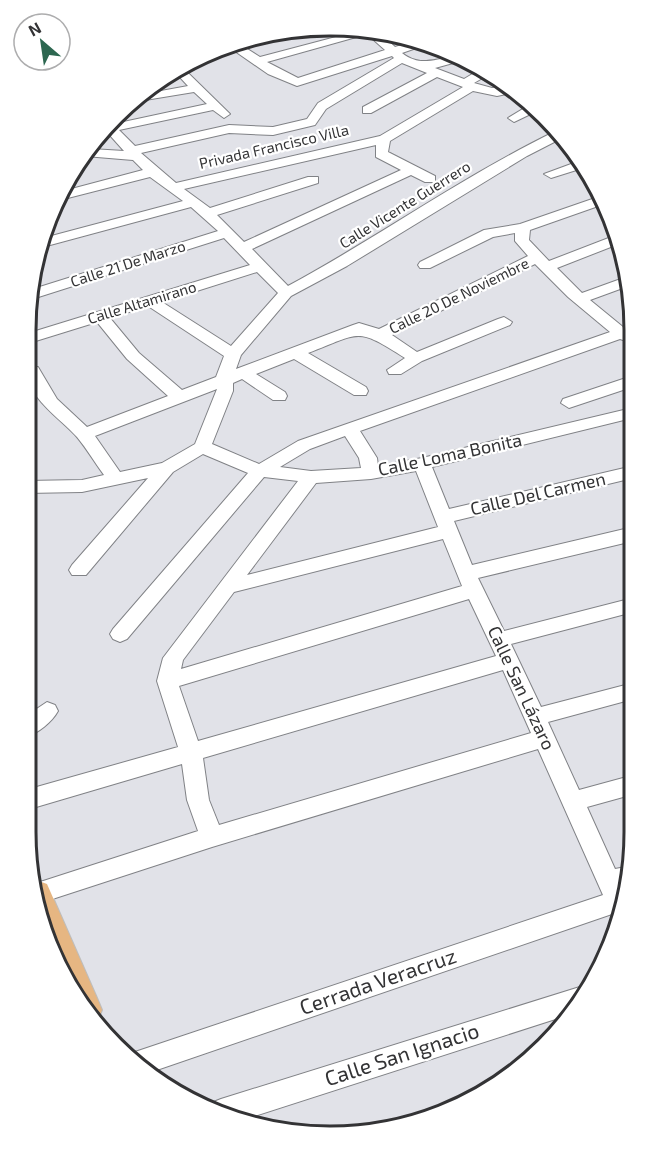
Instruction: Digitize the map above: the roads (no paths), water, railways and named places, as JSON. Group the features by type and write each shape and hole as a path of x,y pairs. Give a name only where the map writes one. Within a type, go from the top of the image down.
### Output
{"street":[{"path":"259,61 346,37"},
{"path":"383,41 397,54 423,68 492,93 503,93"},
{"path":"96,153 133,154 238,129 273,131 311,122 322,106 397,54 410,47"},
{"path":"242,50 272,71 297,82 397,54"},
{"path":"423,68 449,61"},
{"path":"367,110 436,73"},
{"path":"184,75 238,129"},
{"name":"Privada Francisco Villa","path":"172,188 384,140 479,77"},
{"path":"153,96 196,88"},
{"path":"118,127 217,106"},
{"path":"514,118 527,111"},
{"path":"114,131 152,172 191,203 208,213 258,267 286,293"},
{"name":"Calle Vicente Guerrero","path":"233,354 286,293 342,263 513,158 553,138"},
{"path":"384,140 381,154 430,179"},
{"path":"551,174 574,166"},
{"path":"241,249 411,170"},
{"path":"69,194 152,172"},
{"path":"208,213 314,180"},
{"path":"425,265 489,232 523,228 595,202"},
{"path":"50,241 191,203"},
{"path":"523,228 522,241 542,262 580,299 624,330"},
{"name":"Calle 21 De Marzo","path":"39,292 226,232"},
{"name":"Calle 20 De Noviembre","path":"380,335 542,262 610,241"},
{"name":"Calle Altamirano","path":"36,336 258,267"},
{"path":"580,299 620,284"},
{"path":"79,570 167,468 202,447 225,390 224,379 233,354 150,300"},
{"path":"100,316 133,356 180,397"},
{"path":"395,370 416,358 504,322"},
{"path":"84,434 358,328 380,335 416,358"},
{"path":"120,634 260,471 304,445 624,336"},
{"path":"295,352 360,392"},
{"path":"242,372 279,396"},
{"path":"36,378 50,402 84,434 116,479"},
{"path":"569,403 624,384"},
{"name":"Calle Loma Bonita","path":"202,447 260,471 311,477 371,472 422,464 624,415"},
{"path":"350,430 368,458 371,472"},
{"name":"Calle San Lázaro","path":"422,464 471,582 618,890"},
{"path":"36,488 82,486 167,468"},
{"name":"Calle Del Carmen","path":"226,587 624,474"},
{"path":"212,837 198,800 191,752 167,681 173,658 311,477"},
{"path":"167,681 471,582 624,537"},
{"path":"498,640 624,607"},
{"path":"36,797 509,660"},
{"path":"534,717 624,693"},
{"path":"36,720 46,711"},
{"path":"43,892 212,837 544,738"},
{"path":"574,801 624,787"},
{"name":"Cerrada Veracruz","path":"146,1061 617,893"},
{"name":"Calle San Ignacio","path":"233,1109 569,1002"}]}
